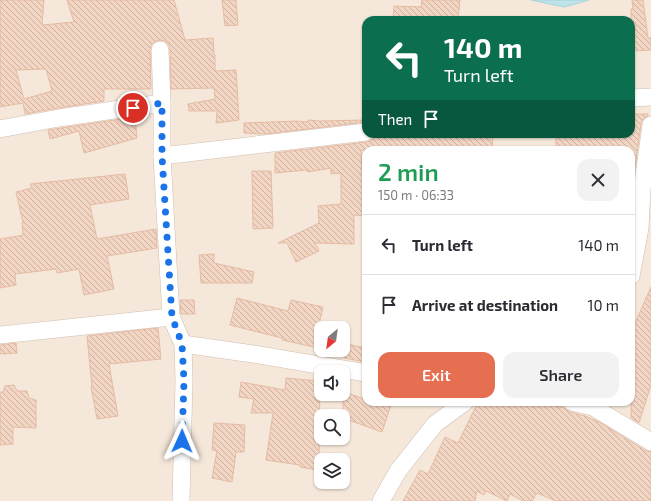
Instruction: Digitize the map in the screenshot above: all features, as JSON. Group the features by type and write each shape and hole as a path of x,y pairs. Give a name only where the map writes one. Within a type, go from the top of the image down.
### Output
{"street":[{"path":"160,50 162,156 172,317 182,344 184,381 181,501"},
{"path":"635,98 651,97"},
{"path":"0,129 59,118 162,103"},
{"path":"635,255 640,228 642,190 651,124"},
{"path":"162,156 362,133"},
{"path":"0,335 172,317"},
{"path":"182,344 362,372"},
{"path":"381,501 398,471 435,424 460,406"},
{"path":"597,406 651,442"}],"shaded area":[{"path":"0,0 531,0 564,7 589,0 651,0 651,501 0,501"}],"water":[{"path":"531,0 589,0 564,7"}],"building":[{"path":"0,0 44,0 42,25 74,22 67,0 174,0 185,40 213,38 215,71 236,70 239,120 216,123 217,111 189,111 188,104 215,99 214,88 171,89 170,49 169,45 165,41 160,40 151,45 150,50 151,89 104,89 104,101 25,114 23,103 0,107","holes":["46,69 52,91 24,99 16,70"]},
{"path":"222,0 236,0 238,25 225,26"},
{"path":"422,0 460,0 458,16 393,16 394,6 421,7"},
{"path":"632,0 643,0 648,38 651,38 651,50 635,51 635,16 631,16 631,9 633,9"},
{"path":"635,114 648,114 648,116 643,119 641,124 635,167 635,146 556,146 556,138 635,138"},
{"path":"135,117 137,138 84,153 79,131 50,139 48,130"},
{"path":"308,120 362,120 362,122 266,134 244,133 244,123 307,122"},
{"path":"374,138 493,138 492,146 362,146 362,216 354,215 354,244 315,243 319,251 296,262 287,243 278,243 319,223 318,206 341,204 341,173 331,174 331,168 308,172 307,170 275,173 275,153 367,142"},
{"path":"252,171 271,171 273,228 253,229"},
{"path":"125,174 129,199 90,205 97,239 156,229 157,248 107,256 114,289 84,295 79,269 57,273 56,269 15,274 16,285 0,288 0,239 23,235 23,223 16,192 32,188 30,184"},
{"path":"214,254 214,263 254,272 252,283 201,283 199,255"},
{"path":"651,287 651,385 639,423 631,418 631,406 635,406 635,323"},
{"path":"237,298 288,311 291,300 323,307 320,321 314,321 314,347 282,340 282,338 230,325"},
{"path":"180,300 194,300 195,314 181,314"},
{"path":"158,328 161,359 109,364 118,416 97,419 91,387 87,336"},
{"path":"16,343 17,353 0,354 0,345"},
{"path":"350,345 362,347 362,361 344,358 350,357"},
{"path":"286,378 314,380 314,401 320,401 320,409 314,409 314,445 319,445 319,453 314,453 314,469 300,467 300,465 266,460 273,413 251,413 254,399 239,397 241,382 285,390"},
{"path":"14,385 17,391 27,391 29,398 36,400 36,428 13,427 13,444 0,445 0,392 3,392 5,386"},
{"path":"350,394 362,398 362,406 391,406 382,432 350,421 350,409 343,409 343,401 350,401"},
{"path":"476,406 558,406 570,412 599,422 646,451 651,452 651,501 556,501 537,493 532,501 523,501 510,494 507,501 486,491 484,495 477,491 475,501 403,501 420,470 428,474 445,437 458,443"},
{"path":"214,423 245,425 244,452 236,452 232,482 212,478 217,451 212,450"}],"route":[{"path":"133,108 162,103 162,156 172,317 182,344 184,381 182,441"}]}
